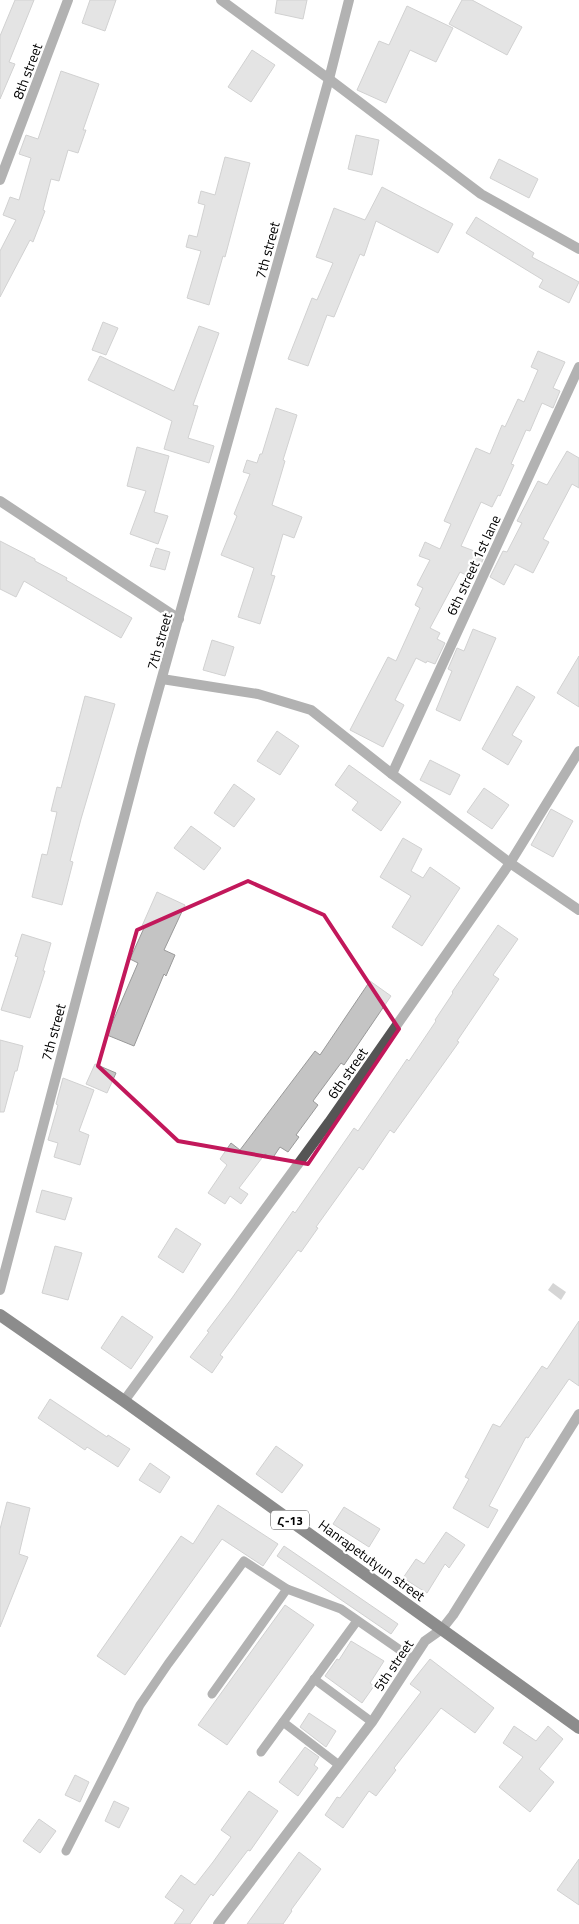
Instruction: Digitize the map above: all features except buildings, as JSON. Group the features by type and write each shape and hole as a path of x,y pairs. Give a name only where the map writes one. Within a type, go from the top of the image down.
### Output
{"main road":[{"name":"Hanrapetutyun street","path":"0,1315 124,1401 579,1728"}],"street":[{"name":"8th street","path":"0,180 68,0"},
{"path":"221,0 329,79 480,194 579,249"},
{"name":"7th street","path":"0,1290 142,749 329,79 349,0"},
{"name":"6th street 1st lane","path":"392,774 579,368"},
{"path":"0,501 179,619"},
{"path":"162,679 258,694 311,710 510,863 579,910"},
{"name":"6th street","path":"124,1401 329,1122 510,863 579,751"},
{"name":"5th street","path":"218,1924 372,1722 425,1641 442,1629 579,1414"}],"lane":[{"path":"66,1851 140,1705 244,1561 286,1589 340,1609 413,1659"},
{"path":"212,1694 286,1589"},
{"path":"261,1752 356,1621"},
{"path":"314,1679 372,1722"},
{"path":"283,1722 339,1765"}],"highlighted area":[{"path":"248,881 324,915 399,1029 308,1164 178,1141 98,1066 137,930"}],"shaded area":[{"path":"553,1283 566,1292 561,1300 548,1290"}]}
